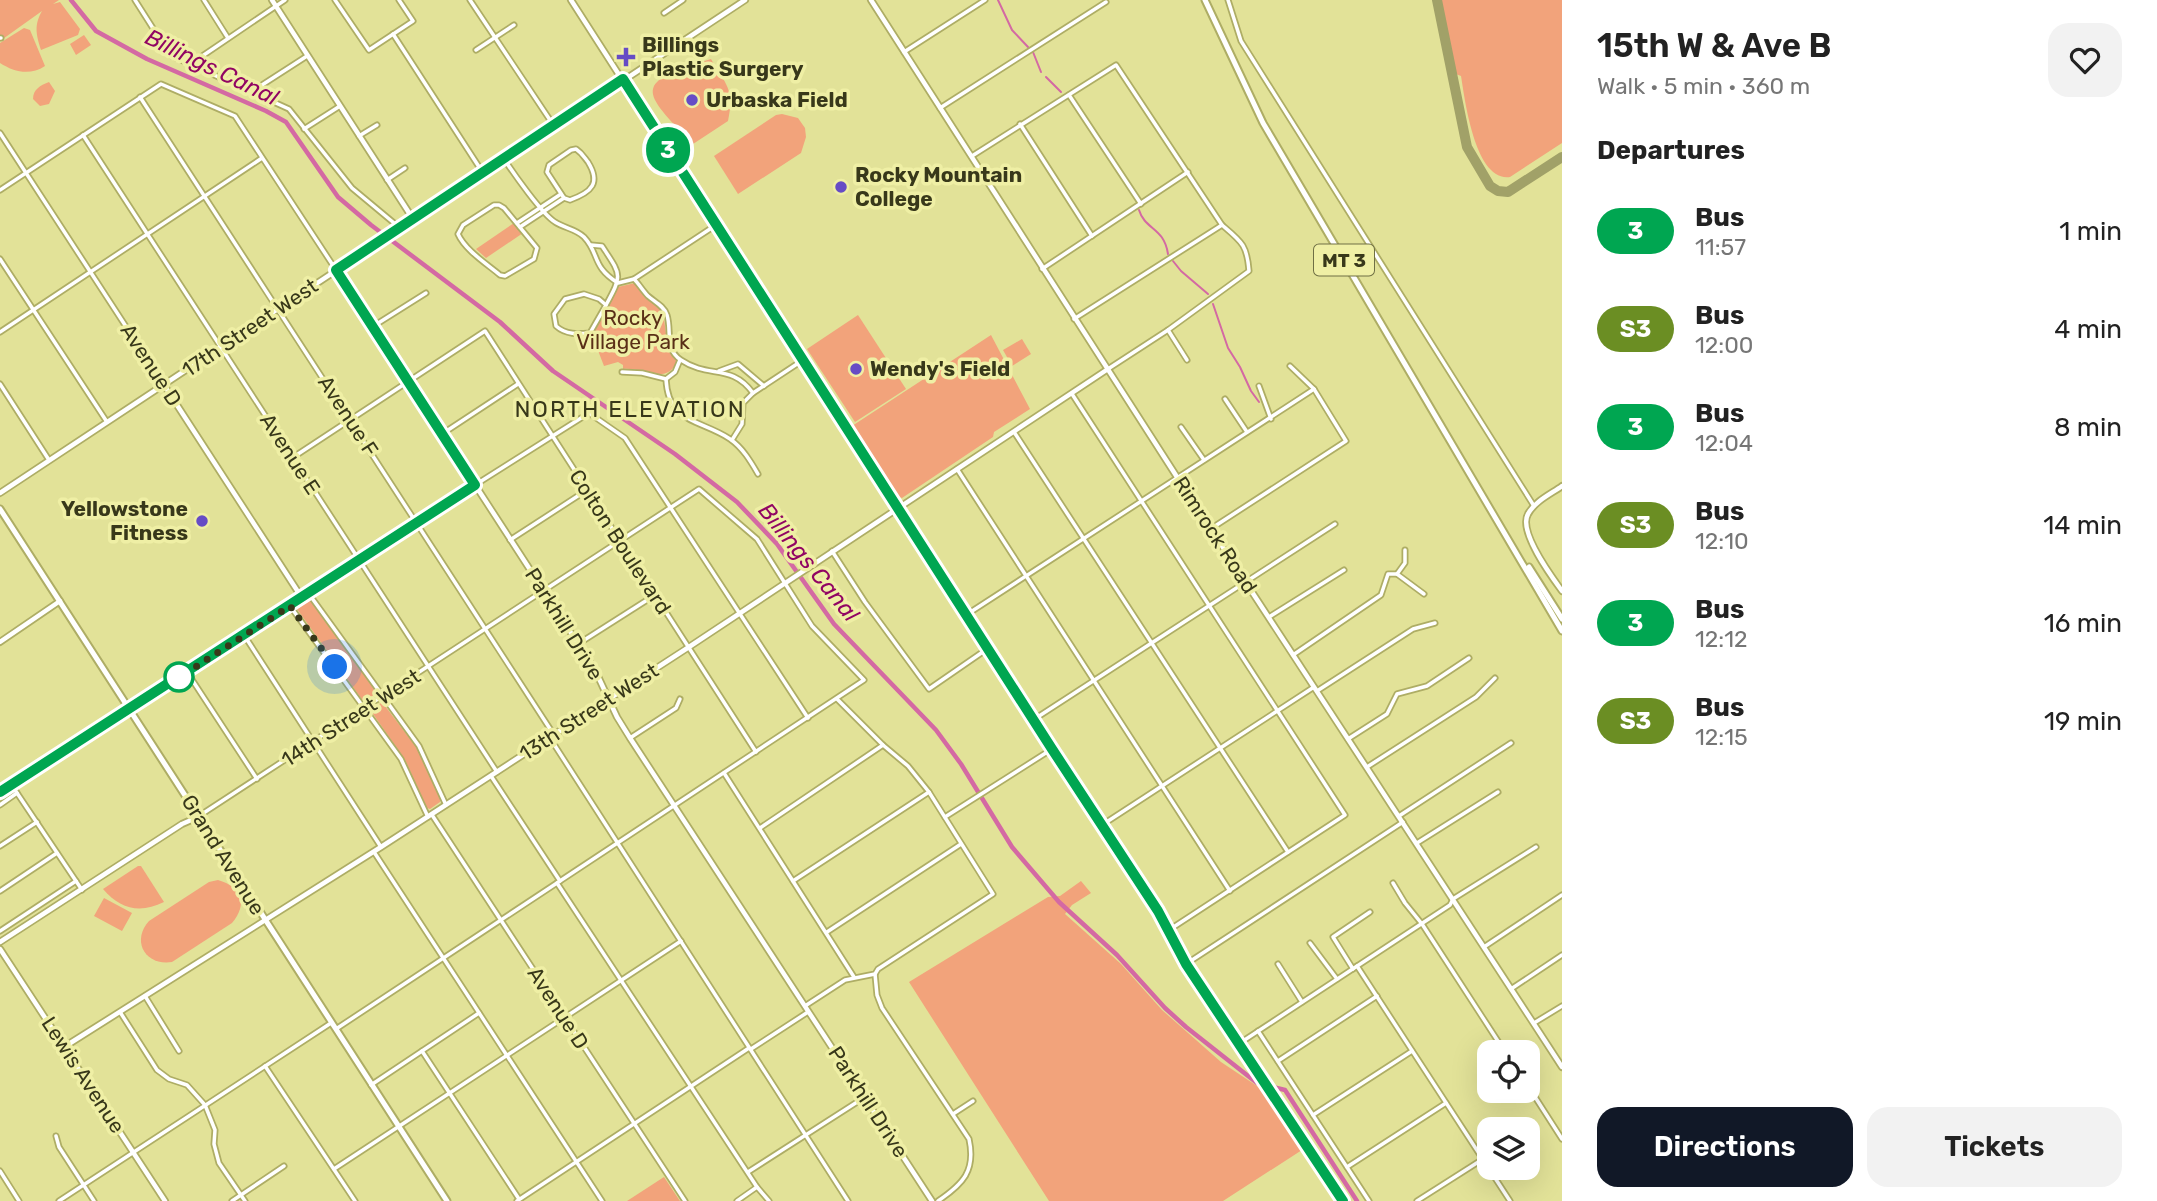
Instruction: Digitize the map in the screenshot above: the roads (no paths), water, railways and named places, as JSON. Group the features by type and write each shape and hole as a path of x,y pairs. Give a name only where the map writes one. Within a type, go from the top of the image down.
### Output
{"main road":[{"name":"MT 3","path":"1205,0 1264,123 1492,516 1562,631"},
{"name":"Grand Avenue","path":"0,509 447,1201"},
{"name":"MT 3","path":"1492,516 1562,619"}],"street":[{"path":"135,0 170,55 289,109 352,188 400,228"},
{"path":"204,0 228,38"},
{"path":"272,0 413,219"},
{"path":"192,63 285,0"},
{"path":"335,0 369,50 413,21 399,0"},
{"path":"470,0 554,126"},
{"path":"571,0 1169,930 1186,964 1343,1201"},
{"path":"664,13 683,0"},
{"name":"17th Street West","path":"0,492 745,0"},
{"name":"Rimrock Road","path":"871,0 1074,319 1562,1067"},
{"path":"904,52 985,0"},
{"path":"1228,0 1241,41 1534,506"},
{"path":"940,108 1106,2"},
{"path":"476,50 514,25"},
{"path":"393,34 483,173"},
{"path":"256,93 262,85 307,56"},
{"path":"972,156 1116,65 1222,225 1238,239 1247,252 1249,271 1168,330 1108,369"},
{"name":"Parkhill Drive","path":"140,97 161,84 235,116 595,670 630,738 935,1201"},
{"path":"1069,95 1141,204"},
{"path":"0,190 140,97"},
{"name":"Avenue F","path":"140,97 486,629 617,843 848,1201"},
{"path":"304,129 340,106"},
{"path":"1020,124 1092,236"},
{"path":"359,136 377,125"},
{"name":"Avenue D","path":"0,132 302,598"},
{"name":"Avenue E","path":"83,135 497,772"},
{"path":"519,225 563,196 575,199 591,188 595,182 595,174 581,152 576,149 571,149 549,165 547,172 563,196"},
{"path":"0,332 262,158"},
{"path":"504,159 553,221 581,234 591,245 594,258 604,275 618,283 634,279 716,225"},
{"path":"387,180 405,168"},
{"path":"1042,269 1188,172"},
{"path":"494,205 505,208 519,225 537,248 537,254 534,259 505,276 500,275 471,250 458,234 463,225 494,205"},
{"path":"1074,319 1222,225"},
{"path":"591,245 602,246 616,267 619,274 618,283 606,305 590,333 563,331 556,326 554,314 565,299 584,294 599,299 606,305"},
{"path":"0,259 107,422"},
{"path":"634,279 646,294 663,308 667,316 670,346 680,360 704,371 737,376 753,393"},
{"path":"372,327 426,293"},
{"path":"1168,330 1187,360"},
{"name":"Colton Boulevard","path":"408,382 485,331 756,752"},
{"path":"666,379 675,372 680,360"},
{"path":"732,440 742,424 743,404 753,393 803,360"},
{"path":"713,372 738,364 764,386"},
{"path":"1212,528 1346,441 1314,389 1290,366"},
{"name":"13th Street West","path":"64,1047 381,848 689,648 1108,369"},
{"path":"622,372 642,373 666,379"},
{"path":"666,379 667,394 674,410 732,440 747,455 758,474"},
{"path":"292,458 408,382"},
{"path":"0,384 49,460"},
{"path":"442,434 518,384"},
{"path":"1259,387 1271,419"},
{"path":"966,615 1314,389"},
{"path":"1071,393 1345,815 1169,930"},
{"path":"1225,399 1247,432"},
{"path":"0,792 589,413 625,438 808,718"},
{"path":"1181,427 1204,460"},
{"path":"1013,431 1288,852"},
{"path":"956,468 1230,891"},
{"path":"1562,486 1534,506 1526,518 1525,530 1562,591"},
{"name":"14th Street West","path":"0,942 257,779 699,489 757,539 785,582"},
{"path":"510,540 587,490"},
{"path":"1034,720 1335,524"},
{"path":"1397,574 1405,563 1405,550"},
{"path":"831,551 864,602 929,689 988,649"},
{"path":"1269,617 1344,570"},
{"path":"1293,655 1381,595 1388,574 1397,574 1424,594"},
{"path":"335,1029 864,680 812,626 785,582"},
{"path":"309,594 424,755 446,805"},
{"path":"578,644 655,595"},
{"path":"1,638 60,600"},
{"name":"Avenue D","path":"290,606 401,759 430,816 685,1201"},
{"path":"1102,825 1278,711 1413,629 1435,623"},
{"path":"244,635 381,848"},
{"path":"1348,738 1387,714 1397,694 1427,686 1469,658"},
{"path":"187,672 257,779"},
{"path":"1367,767 1476,697 1495,678"},
{"path":"630,738 676,708 680,699"},
{"path":"805,1006 845,980 875,974 993,894 929,792 908,766 837,699"},
{"path":"1399,816 1511,743"},
{"path":"760,828 883,745"},
{"path":"945,817 1052,749"},
{"path":"724,773 854,977"},
{"path":"491,776 690,1087 769,1201"},
{"path":"11,784 82,890"},
{"path":"793,881 929,792"},
{"path":"0,805 17,793"},
{"path":"1417,844 1499,793"},
{"path":"0,846 37,822"},
{"path":"1186,964 1403,822"},
{"path":"827,932 961,844"},
{"path":"1240,1043 1422,924 1450,905 1453,899 1536,847"},
{"path":"374,852 602,1201"},
{"path":"0,891 57,853"},
{"path":"0,931 76,881"},
{"path":"1393,883 1498,1040"},
{"path":"1484,947 1562,895"},
{"path":"1370,912 1333,937 1377,996 1477,1150"},
{"path":"334,1169 681,941"},
{"path":"1310,943 1337,979"},
{"name":"Lewis Avenue","path":"0,949 165,1201"},
{"path":"1511,989 1562,955"},
{"path":"1278,964 1302,1002"},
{"path":"875,974 877,995 882,1008 969,1139 973,1155 968,1173 960,1185 935,1201"},
{"path":"144,996 179,1051"},
{"path":"1278,1061 1377,996"},
{"path":"1534,1024 1562,1006"},
{"path":"120,1012 157,1070 169,1079 187,1085 205,1105 215,1130 216,1155 245,1201"},
{"path":"422,1051 519,1201 808,1012"},
{"path":"371,1084 479,1013"},
{"path":"58,1201 331,1023"},
{"path":"1258,1031 1369,1201"},
{"path":"1313,1115 1412,1051"},
{"path":"265,1065 355,1201"},
{"path":"748,1172 865,1097"},
{"path":"953,1114 973,1101"},
{"path":"1347,1167 1446,1103"},
{"path":"1539,1103 1562,1139"},
{"path":"56,1136 59,1147 94,1201"},
{"path":"1417,1201 1477,1163"},
{"path":"232,1201 284,1166"},
{"path":"0,1171 19,1201"},
{"path":"1496,1180 1510,1201"},
{"path":"737,1201 757,1187"}],"waterway":[{"name":"Billings Canal","path":"71,0 96,31 147,59 286,122 338,197 371,225 500,322 553,371 675,454 737,502 777,544 834,624 936,730 961,764 1012,847 1059,902 1117,955 1186,1027 1257,1083 1285,1090 1357,1201"},
{"path":"998,0 1012,30 1028,47"},
{"path":"1033,52 1041,72"},
{"path":"1046,77 1061,92"},
{"path":"1139,210 1146,222 1163,239 1168,254"},
{"path":"1173,261 1208,294"},
{"path":"1213,304 1228,348 1259,402"}],"place":[{"name":"Billings Plastic Surgery","path":"626,57"},
{"name":"Urbaska Field","path":"692,100"},
{"name":"Rocky Mountain College","path":"841,187"},
{"name":"Wendy's Field","path":"856,369"},
{"name":"Yellowstone Fitness","path":"202,521"}],"district":[{"name":"NORTH ELEVATION","path":"630,409"}],"park label":[{"name":"Rocky Village Park","path":"633,330"}]}
